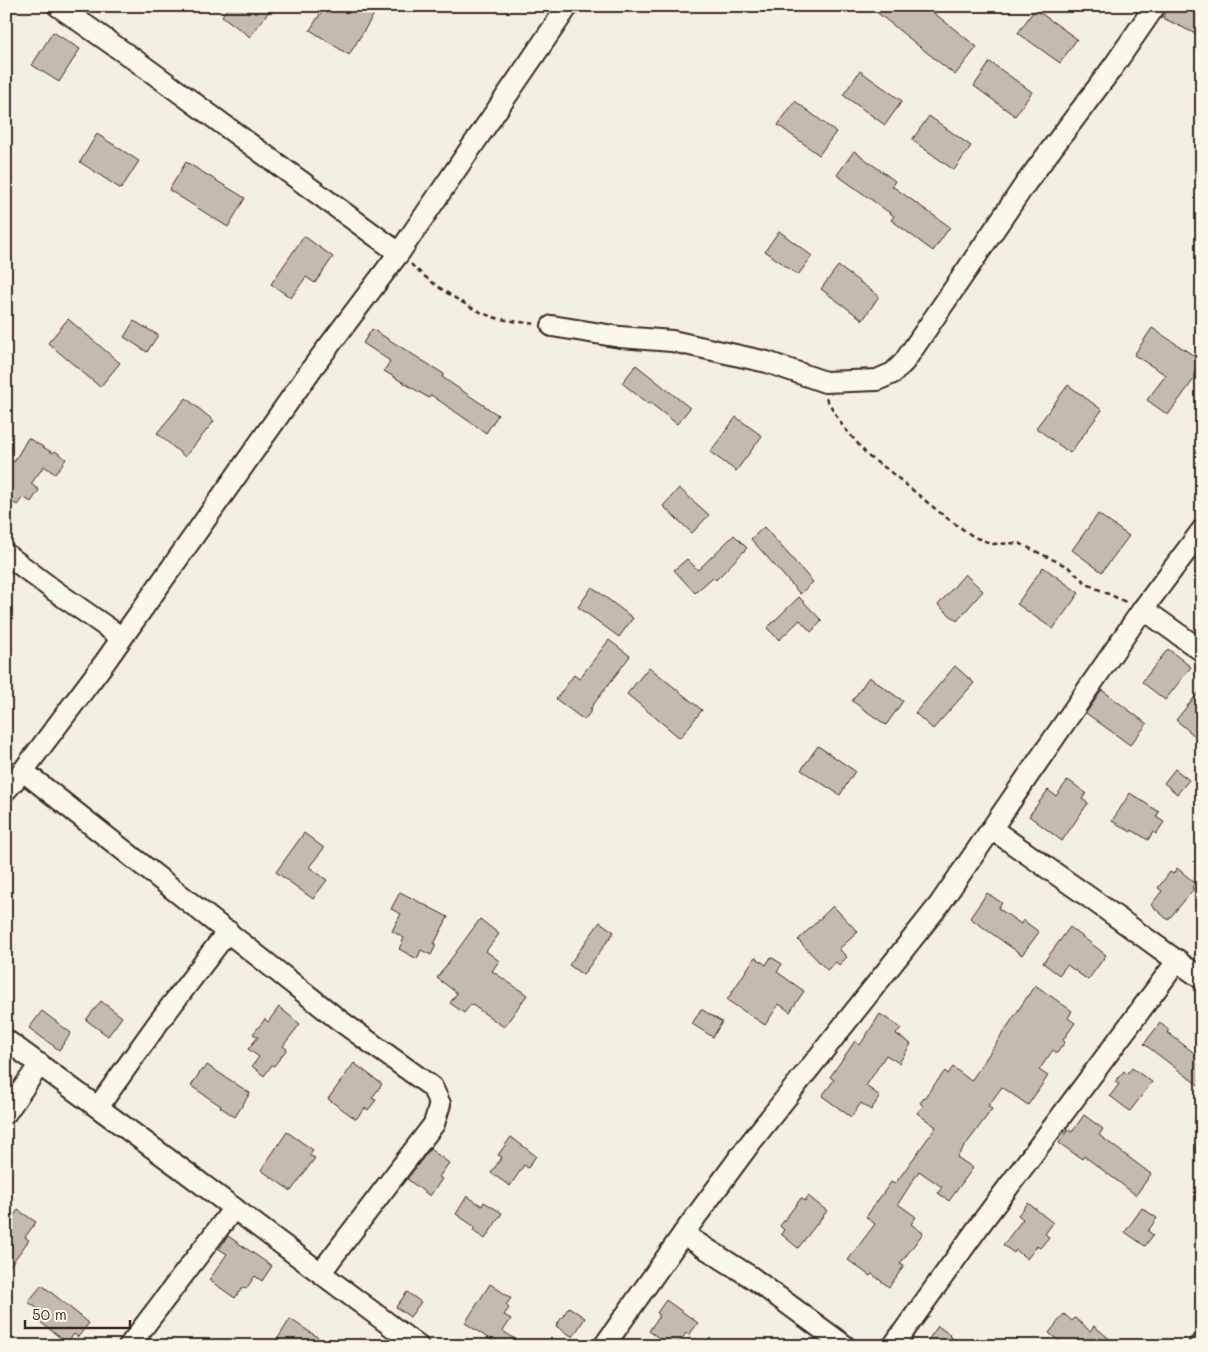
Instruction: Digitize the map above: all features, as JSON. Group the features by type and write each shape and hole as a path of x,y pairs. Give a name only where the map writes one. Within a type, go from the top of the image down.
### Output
{"street":[{"path":"58,6 399,253"},
{"path":"6,790 23,771 105,662 313,367 399,253 568,6"},
{"path":"552,326 620,337 672,341 767,362 824,382 877,380 893,373 904,362 1026,183 1113,67 1155,6"},
{"path":"604,1346 751,1142 939,905 1143,609 1202,530"},
{"path":"6,554 121,637"},
{"path":"1143,609 1202,651"},
{"path":"23,771 339,1020 432,1087 440,1104 434,1124 321,1272"},
{"path":"992,830 1178,960 1202,979"},
{"path":"98,1107 228,931"},
{"path":"893,1346 982,1222 1178,960"},
{"path":"6,1040 321,1272 418,1346"},
{"path":"6,1112 40,1064"},
{"path":"129,1346 234,1208"},
{"path":"683,1234 751,1276 845,1346"},
{"path":"1199,1346 1202,1343"}],"path":[{"path":"399,253 424,277 473,307 492,316 552,326"},
{"path":"814,378 842,425 869,458 887,469 952,522 974,537 994,544 1019,543 1068,567 1087,584 1143,609"}],"building":[{"path":"229,6 273,6 250,37 222,16"},
{"path":"325,6 379,6 349,55 310,30"},
{"path":"869,6 925,6 977,47 955,75"},
{"path":"1168,6 1202,6 1202,37 1163,18"},
{"path":"1035,9 1077,39 1060,63 1018,33"},
{"path":"53,32 80,49 59,82 32,65"},
{"path":"990,62 1032,92 1015,116 974,86"},
{"path":"860,71 902,101 885,125 843,95"},
{"path":"795,101 836,132 819,155 778,125"},
{"path":"929,116 971,146 954,170 912,140"},
{"path":"97,134 139,161 121,189 80,162"},
{"path":"854,151 895,181 892,186 950,227 933,251 891,220 894,216 837,175"},
{"path":"186,162 245,198 228,227 169,190"},
{"path":"779,231 812,256 798,275 765,251"},
{"path":"304,236 333,257 315,283 306,277 291,298 271,284"},
{"path":"838,266 879,296 863,320 821,289"},
{"path":"68,319 120,363 100,387 48,343"},
{"path":"134,321 158,335 147,352 124,337"},
{"path":"1152,328 1202,361 1202,368 1168,415 1147,400 1166,375 1134,355"},
{"path":"372,329 444,374 442,377 498,415 486,433 431,395 429,398 384,371 390,361 363,343"},
{"path":"636,365 690,408 677,424 622,383"},
{"path":"1068,385 1102,410 1070,453 1036,428"},
{"path":"186,398 214,421 185,457 157,433"},
{"path":"736,417 762,436 736,471 710,452"},
{"path":"28,438 53,453 55,451 66,459 55,474 44,466 31,484 39,490 31,502 23,497 17,505 6,498 6,456 14,462"},
{"path":"679,488 709,515 692,533 663,506"},
{"path":"1098,514 1129,536 1102,572 1072,550"},
{"path":"764,527 813,582 800,594 751,539"},
{"path":"734,535 747,548 716,580 713,577 695,593 674,570 687,559 698,570"},
{"path":"1043,567 1079,593 1053,629 1017,604"},
{"path":"965,574 983,591 957,621 938,605"},
{"path":"592,587 633,618 619,637 578,607"},
{"path":"799,597 822,621 811,632 800,620 779,640 767,628"},
{"path":"609,640 630,656 590,709 592,710 584,720 556,699 574,675 579,679"},
{"path":"1168,649 1191,667 1165,700 1142,682"},
{"path":"955,666 974,683 933,729 915,713"},
{"path":"649,667 702,710 680,738 627,694"},
{"path":"869,677 903,701 886,725 852,701"},
{"path":"1202,688 1202,742 1176,720"},
{"path":"1102,690 1147,724 1130,745 1086,713"},
{"path":"818,746 855,771 840,795 801,770"},
{"path":"1175,769 1189,780 1177,794 1164,783"},
{"path":"1068,780 1086,793 1082,799 1088,803 1062,841 1029,816 1048,790 1056,796"},
{"path":"1130,793 1159,812 1156,817 1164,822 1156,834 1153,832 1148,840 1112,821"},
{"path":"304,833 324,848 309,867 327,880 313,899 276,872"},
{"path":"1177,868 1195,883 1192,888 1194,889 1168,920 1151,905 1162,891 1158,888 1170,872 1173,874"},
{"path":"400,892 448,917 434,944 436,945 431,955 421,950 417,959 399,949 404,938 392,931 401,914 391,909"},
{"path":"987,893 1002,903 998,908 1021,924 1023,920 1039,932 1022,955 970,918"},
{"path":"833,906 858,932 839,949 847,957 839,965 836,962 827,970 798,940"},
{"path":"480,919 499,934 486,951 499,961 492,971 527,995 504,1027 471,1004 464,1013 450,1003 457,993 437,978"},
{"path":"600,922 614,932 583,975 569,965"},
{"path":"1070,927 1106,955 1088,980 1067,965 1059,975 1043,963"},
{"path":"755,957 766,965 771,957 782,964 777,972 804,991 790,1012 779,1004 765,1025 727,1000"},
{"path":"1035,985 1072,1011 1068,1018 1075,1023 1063,1040 1065,1042 1057,1053 1053,1050 1039,1070 1048,1076 1028,1105 1002,1087 988,1106 992,1109 957,1157 973,1168 949,1201 938,1193 942,1187 919,1171 898,1204 916,1217 911,1224 923,1233 900,1264 904,1266 889,1287 872,1274 870,1276 848,1260 875,1224 866,1217 891,1182 895,1184 936,1127 917,1113 923,1106 920,1103 945,1071 948,1074 953,1067 971,1081"},
{"path":"101,1001 122,1017 108,1036 86,1020"},
{"path":"279,1007 300,1024 283,1046 287,1049 264,1076 252,1066 259,1057 248,1049 258,1037 253,1034 265,1019 268,1022"},
{"path":"701,1009 722,1022 713,1037 692,1024"},
{"path":"42,1011 71,1033 59,1050 29,1028"},
{"path":"880,1014 901,1028 896,1034 911,1044 899,1063 886,1055 866,1086 880,1096 871,1110 861,1103 851,1117 822,1096 834,1080 830,1077 855,1041 860,1045"},
{"path":"1160,1023 1169,1030 1167,1032 1202,1059 1202,1088 1144,1044"},
{"path":"354,1063 382,1084 372,1098 376,1100 368,1110 365,1108 356,1119 328,1099"},
{"path":"207,1065 250,1093 235,1117 191,1086 202,1069 204,1070"},
{"path":"1132,1068 1152,1082 1130,1111 1110,1096 1119,1084 1115,1082 1124,1071 1127,1074"},
{"path":"1084,1115 1103,1129 1099,1135 1151,1174 1136,1195 1084,1156 1082,1159 1059,1143 1068,1129 1072,1132"},
{"path":"287,1132 313,1150 309,1155 315,1158 291,1191 261,1170"},
{"path":"511,1137 536,1156 528,1168 524,1165 510,1186 491,1173 502,1157 498,1155"},
{"path":"430,1149 449,1163 439,1177 442,1179 430,1196 407,1179"},
{"path":"467,1196 482,1206 484,1202 502,1213 485,1239 473,1231 475,1227 456,1214"},
{"path":"808,1196 827,1211 798,1248 781,1234 784,1230 780,1226 801,1198 805,1201"},
{"path":"1028,1203 1053,1223 1045,1234 1049,1237 1040,1248 1037,1246 1027,1259 1016,1250 1014,1253 1003,1245 1023,1219 1018,1215"},
{"path":"1142,1208 1157,1218 1148,1231 1153,1235 1145,1246 1125,1232"},
{"path":"18,1210 36,1222 25,1237 29,1240 6,1271 6,1226"},
{"path":"228,1236 272,1266 262,1281 255,1276 246,1289 243,1287 235,1298 209,1280 227,1254 219,1249"},
{"path":"490,1284 511,1298 506,1305 509,1308 504,1315 511,1319 503,1331 525,1346 500,1346 465,1323"},
{"path":"42,1285 89,1323 78,1337 74,1334 67,1343 35,1318 41,1311 28,1302"},
{"path":"407,1292 421,1302 410,1317 396,1307"},
{"path":"666,1300 698,1323 689,1335 686,1333 677,1346 670,1346 649,1331 660,1315 657,1313"},
{"path":"569,1307 585,1318 573,1337 556,1326"},
{"path":"1064,1314 1072,1321 1075,1318 1090,1331 1094,1326 1118,1346 1065,1346 1049,1333"},
{"path":"290,1319 319,1338 314,1346 273,1346"},
{"path":"938,1326 949,1336 964,1346 924,1346"}]}
